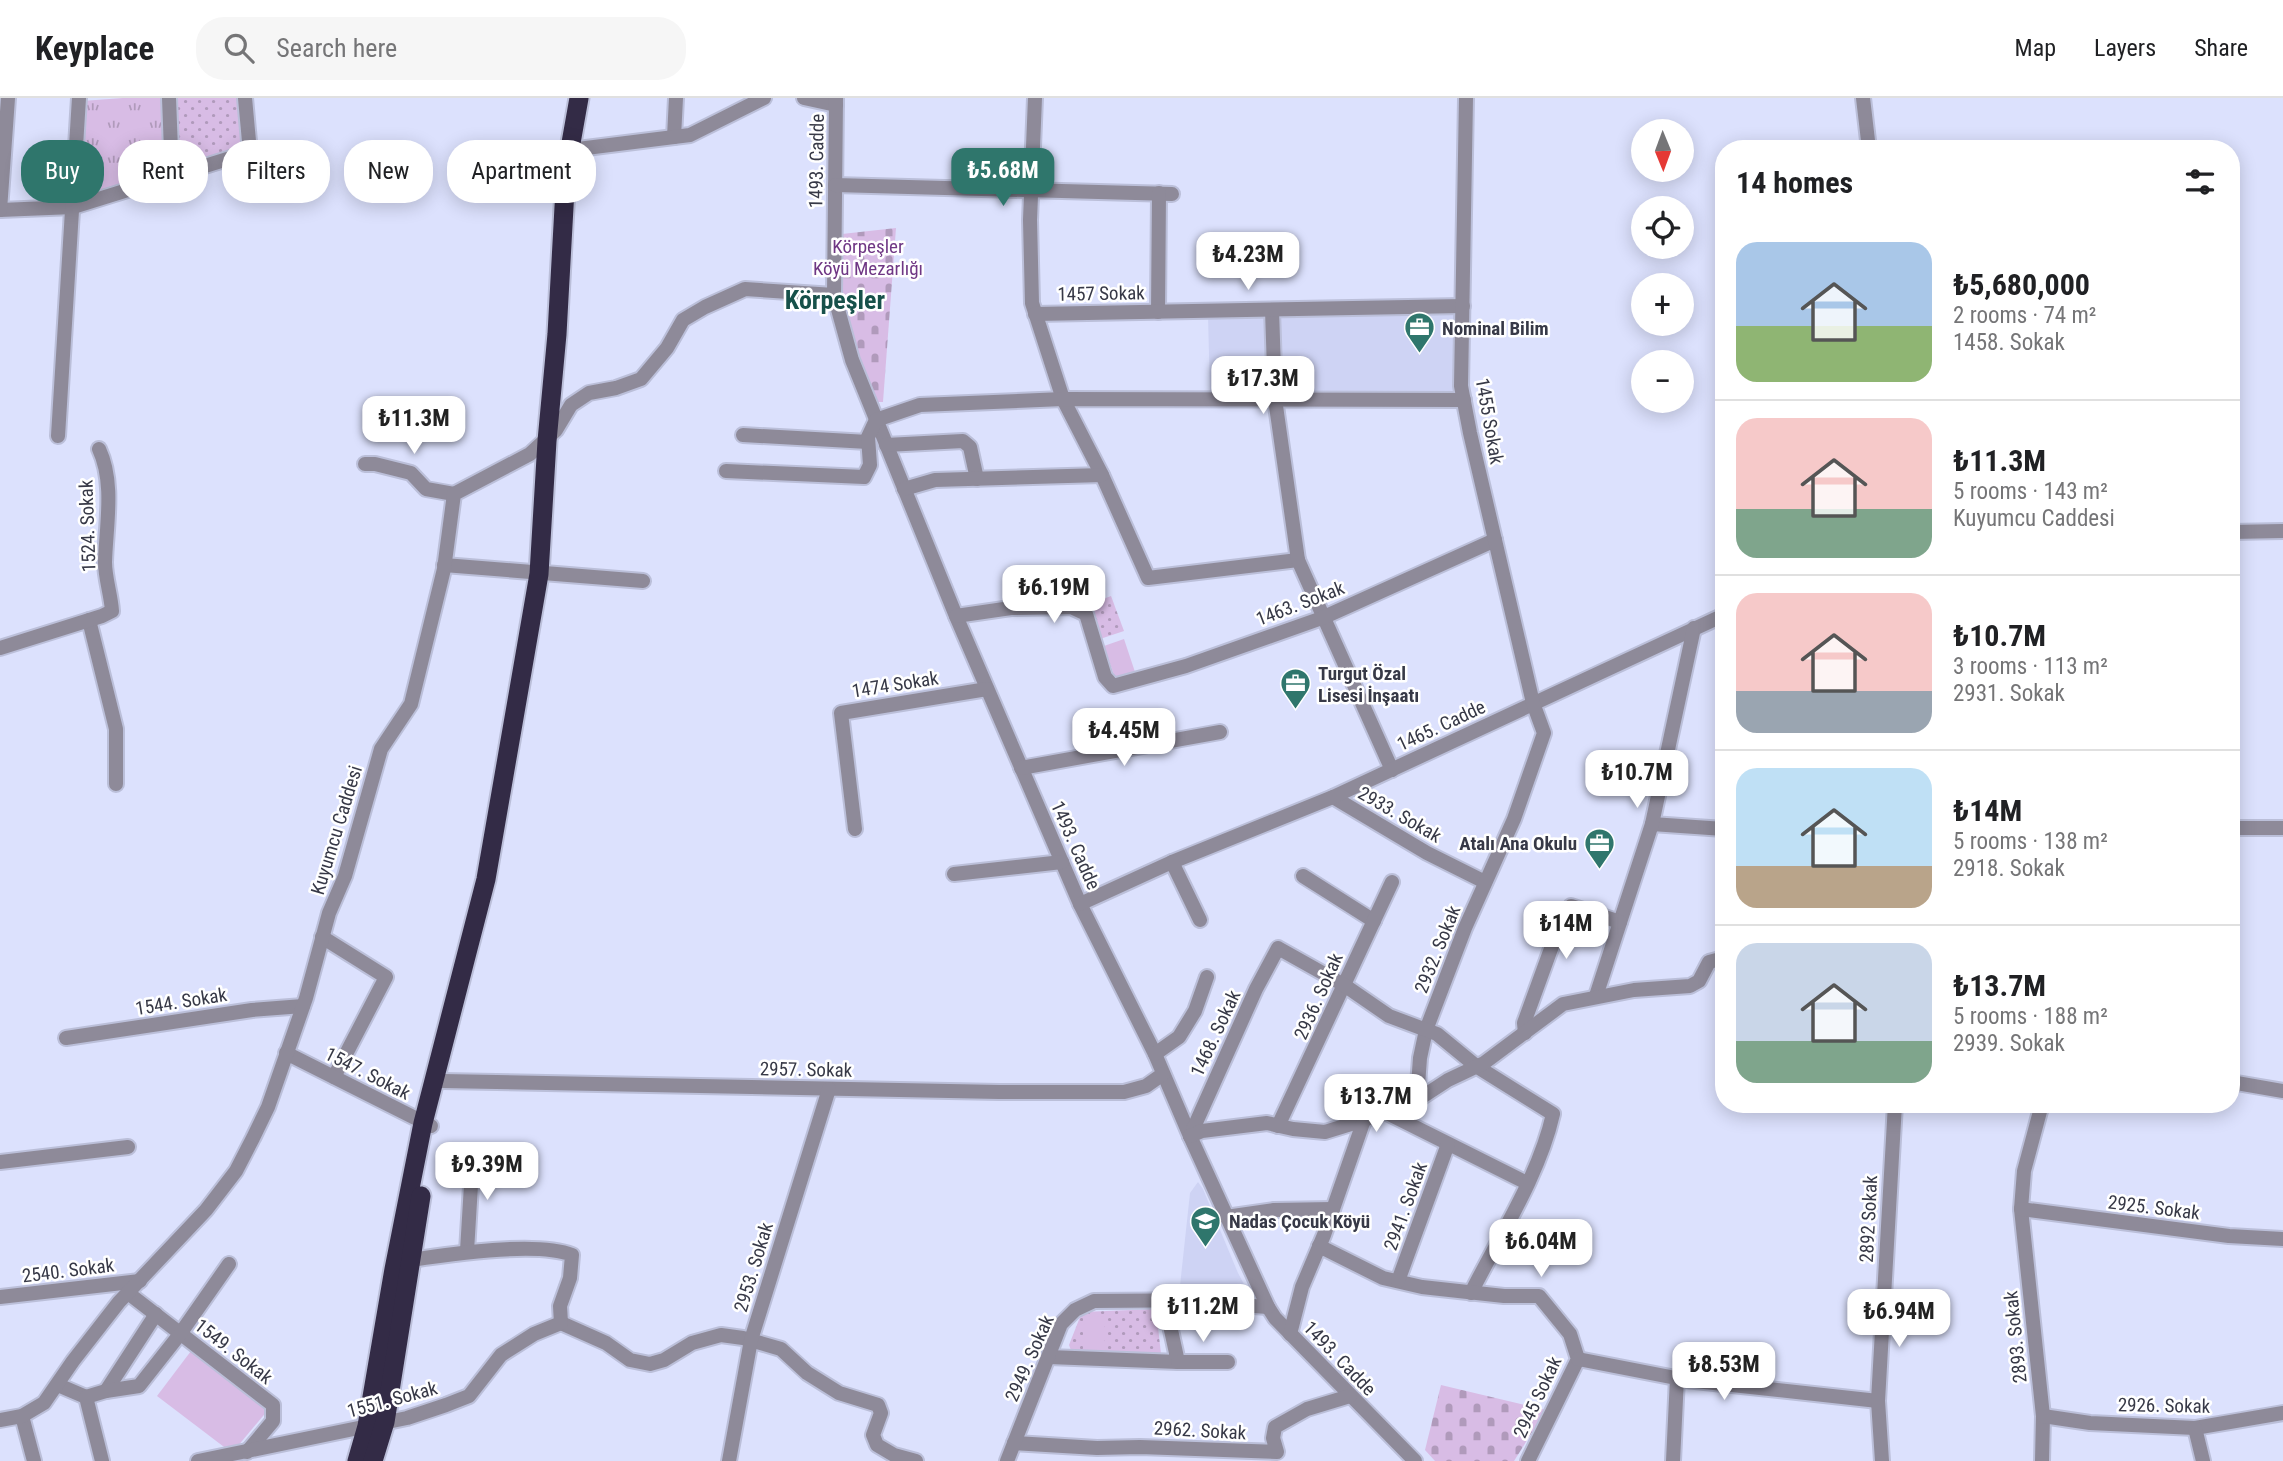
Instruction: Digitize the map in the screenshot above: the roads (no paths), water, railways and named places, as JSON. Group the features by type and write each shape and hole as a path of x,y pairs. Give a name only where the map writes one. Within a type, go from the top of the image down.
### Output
{"highway":[{"path":"357,1461 376,1424 411,1259 427,1125 498,882 543,574 566,170 579,98"},
{"path":"580,140 588,98"},
{"path":"551,435 571,203"},
{"path":"373,1461 394,1269 486,879 543,574"}],"street":[{"path":"8,98 0,210 72,207 118,193"},
{"path":"58,436 79,98"},
{"path":"169,98 171,140"},
{"path":"208,165 250,152 245,98"},
{"path":"674,137 676,98"},
{"path":"596,147 690,135 764,98"},
{"path":"804,98 836,102"},
{"path":"1035,98 1031,191 1032,303 1063,399 1102,475 1147,578 1298,560"},
{"name":"1455 Sokak","path":"1466,98 1461,386 1533,703 1544,733 1514,819"},
{"path":"1863,98 1868,140"},
{"name":"1493. Cadde","path":"836,102 834,295 852,360 987,689 1080,904 1156,1054 1190,1136 1268,1307 1290,1334 1415,1461"},
{"path":"835,185 1165,194 1158,312"},
{"path":"365,464 411,473 426,489 454,494 530,454 551,435 571,405 589,393 616,388 641,379 667,348 683,320 705,307 746,289 834,295"},
{"name":"1457 Sokak","path":"1035,314 1463,306"},
{"path":"1272,310 1275,399 1298,560 1392,769"},
{"path":"726,471 864,477 870,465 868,438 876,421 920,405 1063,399 1464,400"},
{"path":"743,435 868,442"},
{"path":"886,445 962,441 970,447 977,479"},
{"name":"1524. Sokak","path":"0,648 111,611 105,564 108,502 104,460 99,449"},
{"path":"904,489 935,480 1102,475"},
{"name":"Kuyumcu Caddesi","path":"22,1416 44,1403 73,1361 128,1293 206,1210 236,1171 268,1107 303,1006 329,913 345,876 381,750 411,705 444,565 454,494"},
{"path":"2240,532 2283,530"},
{"name":"1463. Sokak","path":"956,616 1012,608 1071,607 1086,614 1105,677 1113,686 1186,666 1322,618 1495,540"},
{"path":"444,565 643,581"},
{"name":"1465. Cadde","path":"1080,904 1172,862 1334,797 1715,619"},
{"path":"89,620 116,729 116,784"},
{"path":"1596,996 1652,824 1694,628"},
{"name":"1474 Sokak","path":"855,829 841,712 987,689"},
{"path":"1021,768 1220,732"},
{"name":"2933. Sokak","path":"1334,797 1427,853 1485,882"},
{"name":"2932. Sokak","path":"1417,1099 1420,1058 1426,1030 1465,928 1514,819"},
{"path":"1652,824 1715,828"},
{"path":"2240,828 2283,828"},
{"path":"954,874 1062,862"},
{"path":"1172,862 1200,920"},
{"path":"1303,876 1374,921"},
{"name":"2936. Sokak","path":"1278,1126 1392,882"},
{"path":"1525,1033 1524,1023 1552,946 1571,906 1620,922"},
{"path":"322,937 386,977 334,1077"},
{"name":"1468. Sokak","path":"1190,1136 1256,989 1278,948 1344,985"},
{"path":"1190,1136 1202,1131 1267,1123 1325,1132 1364,1120 1417,1099 1484,1063 1563,1004 1661,986 1690,986 1699,981 1709,962 1715,960"},
{"path":"1156,1054 1179,1037 1195,1011 1207,977"},
{"path":"1344,985 1389,1016 1437,1034 1476,1066 1553,1114 1549,1134 1527,1183 1471,1293"},
{"name":"1544. Sokak","path":"66,1038 252,1010 303,1006"},
{"name":"1547. Sokak","path":"286,1053 427,1125"},
{"name":"2957. Sokak","path":"442,1081 1125,1092 1146,1086 1163,1074"},
{"path":"2240,1084 2283,1091"},
{"name":"2953. Sokak","path":"729,1461 751,1340 829,1088"},
{"path":"1385,1112 1527,1183"},
{"name":"2892 Sokak","path":"1882,1461 1878,1401 1894,1113"},
{"name":"2893. Sokak","path":"2040,1113 2024,1171 2021,1209 2043,1416 2042,1461"},
{"path":"1290,1334 1302,1287 1364,1120"},
{"name":"2941. Sokak","path":"1398,1281 1448,1144"},
{"path":"0,1162 128,1147"},
{"path":"467,1251 472,1152"},
{"path":"1226,1217 1274,1210 1333,1209"},
{"name":"2925. Sokak","path":"2021,1209 2229,1236 2283,1239"},
{"name":"2945 Sokak","path":"1319,1246 1383,1278 1422,1287 1471,1293 1539,1296 1570,1334 1578,1359 1528,1461"},
{"path":"411,1259 467,1251 536,1250 561,1251 572,1255 570,1278 561,1306 561,1323 606,1343 630,1360 650,1364 664,1360 692,1343 721,1335 780,1349 807,1373 839,1393 878,1405 881,1413 873,1436 877,1445 894,1455 916,1461"},
{"path":"58,1385 86,1397 139,1386 180,1334 229,1264"},
{"name":"2540. Sokak","path":"0,1297 140,1281"},
{"name":"1549. Sokak","path":"128,1293 273,1405 273,1421 247,1452"},
{"path":"1161,1300 1169,1321 1178,1362"},
{"name":"2949. Sokak","path":"1007,1461 1061,1324 1075,1310 1094,1301 1217,1300 1268,1307"},
{"path":"106,1391 156,1314"},
{"name":"1551. Sokak","path":"198,1461 407,1418 469,1396 501,1354 534,1334 561,1323"},
{"path":"1049,1357 1228,1362"},
{"path":"1578,1359 1677,1378 1878,1401"},
{"path":"1672,1461 1677,1378"},
{"name":"2962. Sokak","path":"1014,1443 1097,1448 1140,1447 1278,1457 1273,1438 1275,1427 1307,1409 1350,1396"},
{"path":"86,1397 102,1461"},
{"name":"2926. Sokak","path":"2043,1416 2090,1423 2195,1428 2283,1413"},
{"path":"0,1420 22,1416 34,1461"},
{"path":"2195,1428 2203,1461"}],"place":[{"name":"Nominal Bilim","path":"1419,355"},
{"name":"Turgut Özal Lisesi İnşaatı","path":"1295,711"},
{"name":"Atalı Ana Okulu","path":"1600,870"},
{"name":"Nadas Çocuk Köyü","path":"1206,1248"}],"district":[{"name":"Körpeşler","path":"835,300"}],"park label":[{"name":"Körpeşler Köyü Mezarlığı","path":"868,257"}]}
